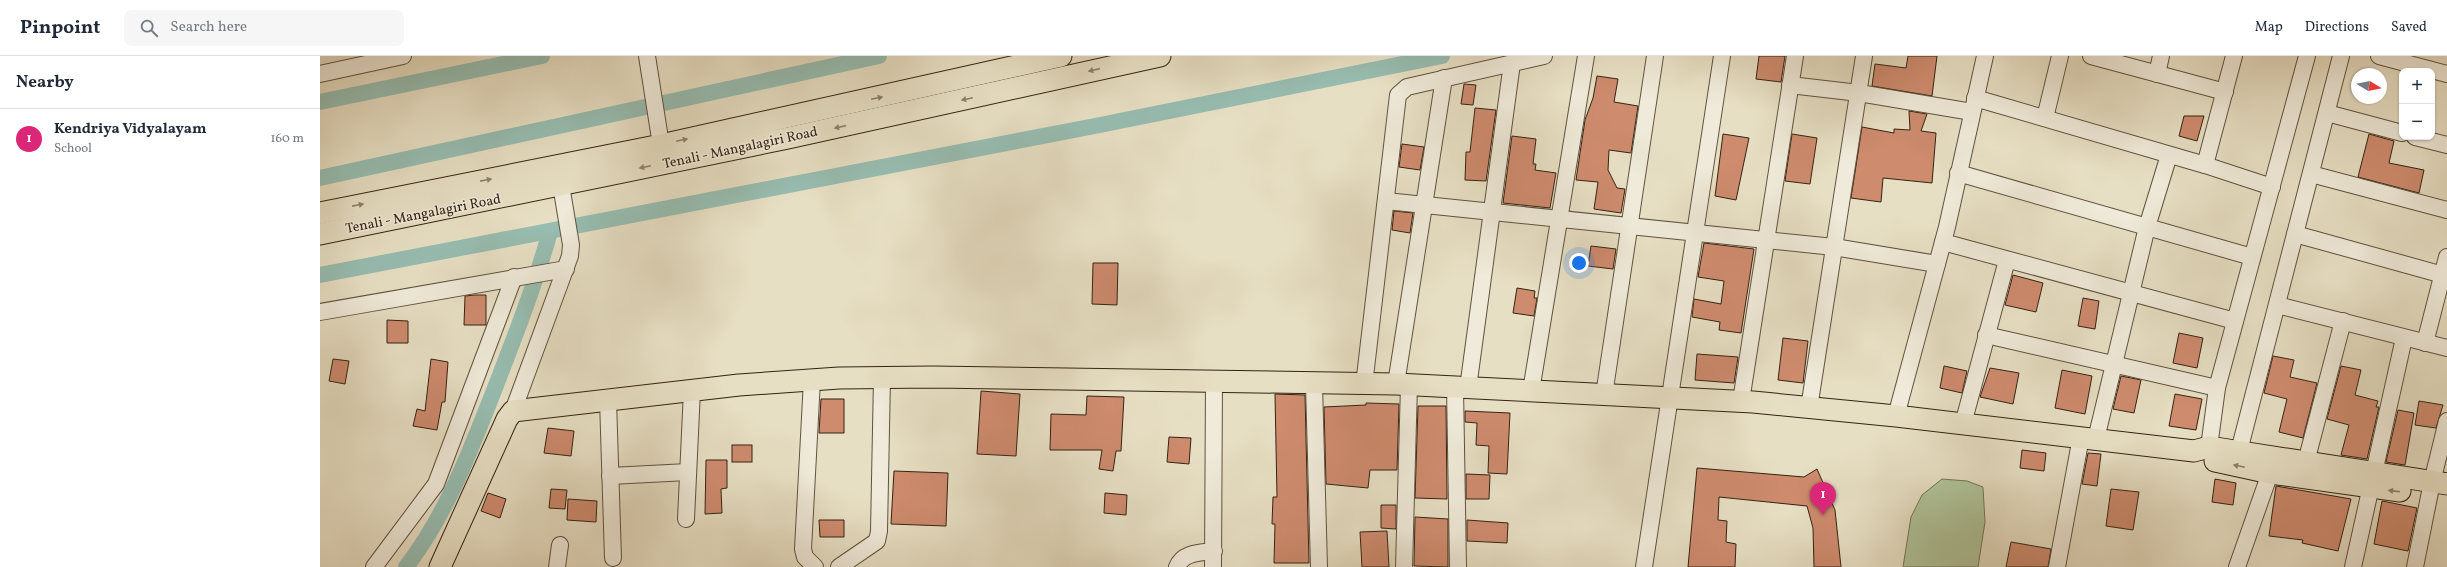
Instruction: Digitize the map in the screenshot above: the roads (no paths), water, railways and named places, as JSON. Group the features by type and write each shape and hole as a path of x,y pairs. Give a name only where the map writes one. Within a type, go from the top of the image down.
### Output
{"main road":[{"path":"320,213 561,184 659,135 1061,56"},
{"name":"Tenali - Mangalagiri Road","path":"320,234 788,138 1160,56"},
{"path":"440,567 507,419 513,411 692,390 812,380 882,378 1364,385 1402,384 1741,402 1896,416 2088,438 2201,449 2240,451 2306,462 2371,481"},
{"path":"2201,449 2207,460 2270,473 2371,481 2439,489"}],"street":[{"path":"320,74 403,56"},
{"path":"1364,385 1398,95 1407,87 1544,56"},
{"path":"1531,391 1586,56"},
{"path":"1604,395 1655,56"},
{"path":"1644,567 1672,398 1722,56"},
{"path":"1741,402 1794,56"},
{"path":"1809,408 1864,56"},
{"path":"1896,416 1943,242 1985,56"},
{"path":"2044,118 2060,56"},
{"path":"2091,56 2224,92"},
{"path":"2157,74 2161,56"},
{"path":"2205,165 2234,56"},
{"path":"2201,449 2307,56"},
{"path":"2240,451 2341,56"},
{"path":"2379,56 2410,60 2447,74"},
{"path":"647,59 659,135"},
{"path":"1458,567 1462,387 1492,211 1512,63"},
{"path":"1404,567 1402,384 1424,204 1444,78"},
{"path":"1790,85 1974,105 2044,118 2169,154 2272,187"},
{"path":"2326,113 2399,132"},
{"path":"2427,140 2447,145"},
{"path":"2058,567 2088,438 2114,365 2147,227 2169,154"},
{"path":"1958,173 2252,257"},
{"path":"2311,174 2447,210"},
{"path":"513,411 565,269 571,245 561,184"},
{"path":"1386,201 1560,217 1834,247 1937,264"},
{"path":"2295,234 2445,276"},
{"path":"1943,242 2235,321"},
{"path":"2425,343 2445,276 2447,257"},
{"path":"1963,424 2007,260"},
{"path":"320,312 565,269"},
{"path":"374,567 436,484 514,277"},
{"path":"2277,305 2447,348"},
{"path":"2306,462 2343,321"},
{"path":"1986,335 2217,388"},
{"path":"2353,567 2404,338"},
{"path":"839,567 872,547 877,541 879,531 882,378"},
{"path":"812,380 803,549 805,557 815,567"},
{"path":"1213,567 1214,382"},
{"path":"1314,384 1319,567"},
{"path":"686,519 692,390"},
{"path":"608,400 613,558"},
{"path":"2415,567 2439,489 2447,422"},
{"path":"610,476 688,472"},
{"path":"2237,567 2270,473"},
{"path":"557,567 560,545"},
{"path":"1177,567 1183,558 1189,555 1214,551"}],"waterway":[{"path":"320,102 542,56"},
{"path":"320,178 879,56"},
{"path":"320,275 1090,127 1442,56"},
{"path":"406,567 420,547 445,505 475,439 523,313 550,232"}],"place":[{"name":"Kendriya Vidyalayam","path":"1823,515"}]}
